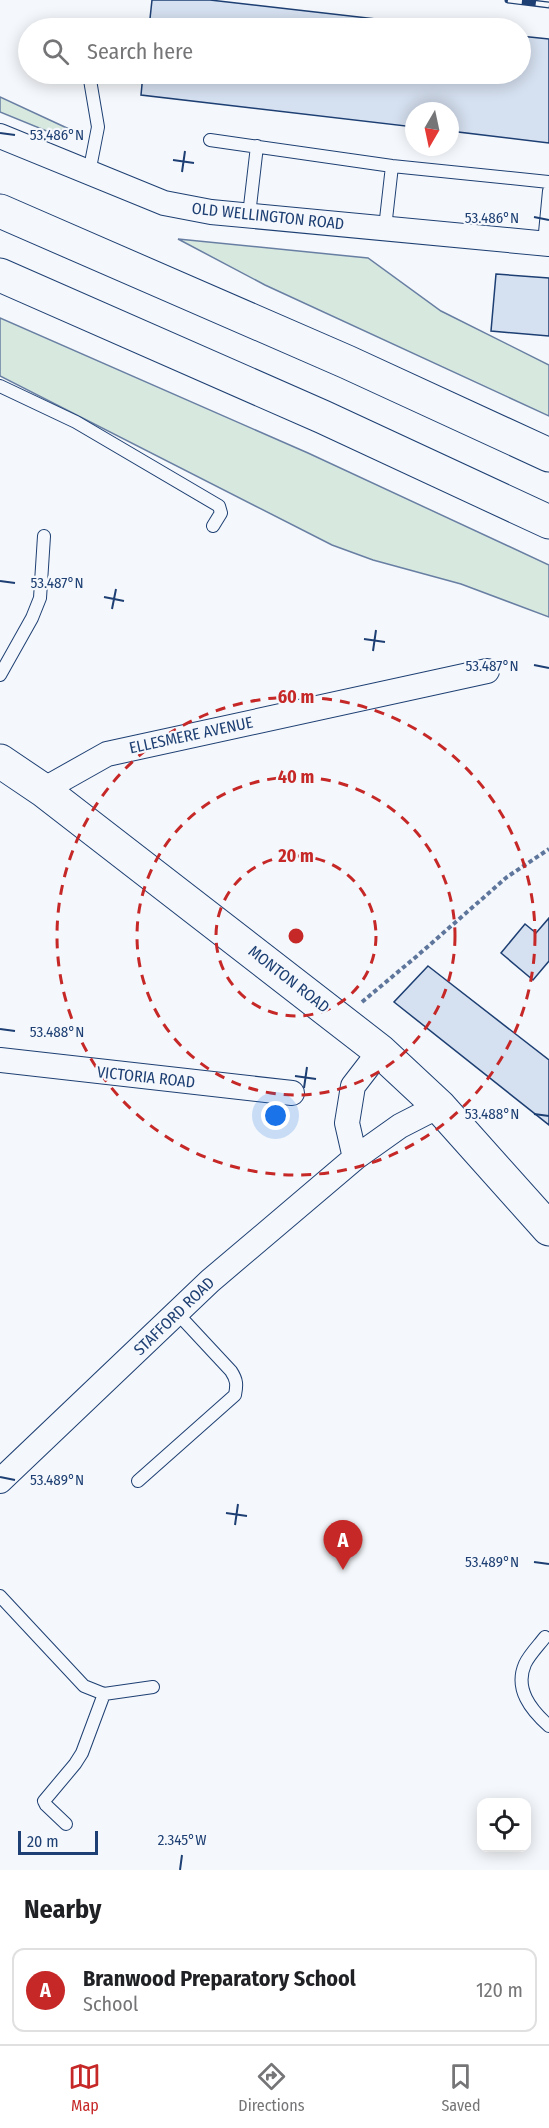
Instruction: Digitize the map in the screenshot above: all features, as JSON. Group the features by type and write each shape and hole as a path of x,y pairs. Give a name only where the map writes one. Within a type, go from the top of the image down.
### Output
{"main road":[{"path":"0,211 347,362 549,455"},
{"path":"0,275 323,417 549,522"},
{"name":"MONTON ROAD","path":"0,761 43,790 380,1051 439,1106 549,1229"}],"street":[{"name":"OLD WELLINGTON ROAD","path":"0,136 164,203 211,212 546,244"},
{"name":"ELLESMERE AVENUE","path":"43,790 106,754 487,671"},
{"path":"355,1158 347,1123 353,1086 380,1051"},
{"name":"VICTORIA ROAD","path":"0,1060 292,1093"},
{"name":"STAFFORD ROAD","path":"0,1481 210,1281 355,1158 400,1126 439,1106"}],"lane":[{"path":"89,173 98,127 91,84"},
{"path":"210,140 392,166 549,182"},
{"path":"249,215 257,146"},
{"path":"385,228 392,166"},
{"path":"546,244 549,191"},
{"path":"0,386 76,422 219,506 221,513 213,526"},
{"path":"0,675 32,618 40,598 44,536"},
{"path":"138,1481 235,1395 237,1387 236,1378 231,1371 177,1313"},
{"path":"0,1596 84,1686 104,1694 153,1687"},
{"path":"545,1637 525,1663 521,1679 525,1698 536,1714 549,1726"},
{"path":"66,1824 44,1801 82,1753 104,1694"}],"path":[{"path":"340,1019 417,956 507,877 549,849"}],"shaded area":[{"path":"0,97 69,129 49,132 0,112"},
{"path":"178,239 368,258 441,311 549,365 549,416 265,285"},
{"path":"0,318 308,453 549,565 549,617 461,584 373,560 332,545 0,376"}],"building":[{"path":"152,0 210,0 368,18 150,18"},
{"path":"531,37 549,39 549,143 459,132 459,102 405,102 405,126 141,95 142,84 531,84"},
{"path":"496,274 549,278 549,336 491,331"},
{"path":"549,918 549,961 533,980 501,953 525,924 536,933"},
{"path":"428,966 549,1060 549,1125 394,1002"}],"railway":[{"path":"508,0 549,5"}],"place":[{"name":"Branwood Preparatory School","path":"343,1570"}]}
